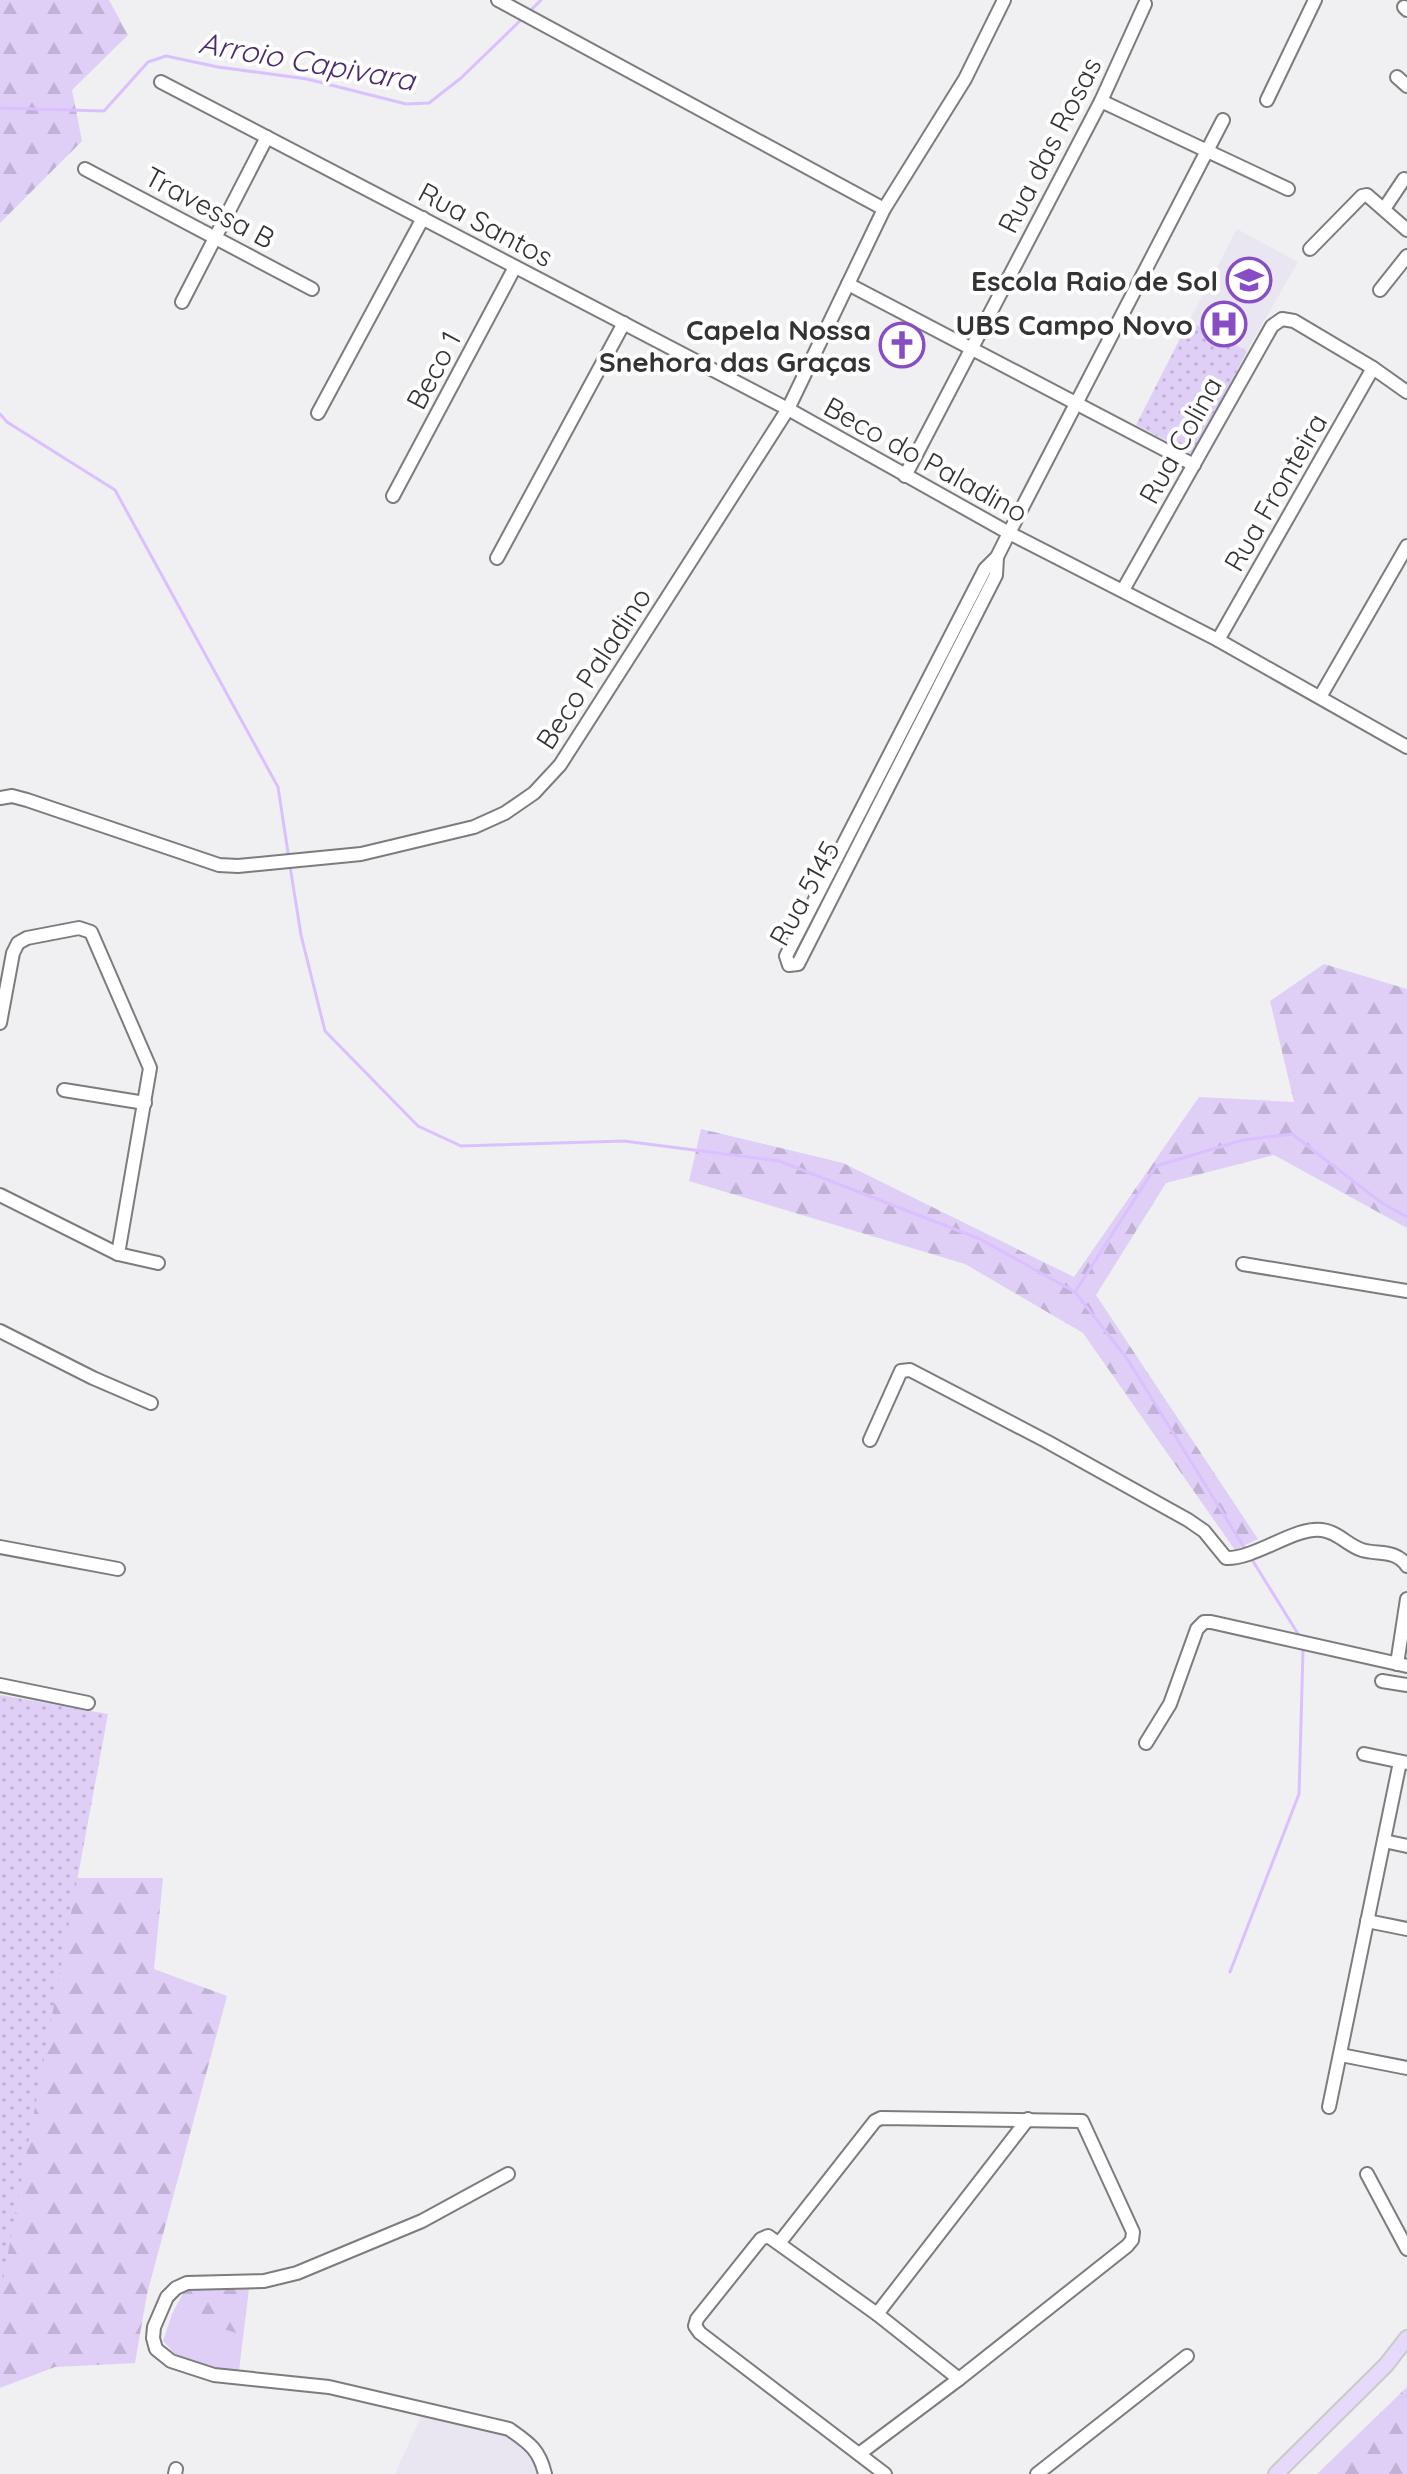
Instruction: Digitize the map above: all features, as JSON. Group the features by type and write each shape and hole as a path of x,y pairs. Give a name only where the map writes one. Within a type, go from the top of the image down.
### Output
{"main road":[{"path":"1276,2474 1386,2365 1407,2338"},
{"path":"1386,2365 1407,2351"}],"street":[{"path":"498,0 884,209"},
{"name":"Beco do Paladino","path":"1004,0 965,79 884,209 788,409 1009,533 1218,640 1407,747"},
{"path":"1267,100 1315,0"},
{"name":"Rua das Rosas","path":"905,476 1101,101 1145,4"},
{"name":"Rua Santos","path":"161,82 788,409"},
{"path":"1101,101 1288,189"},
{"name":"Rua 5145","path":"876,797 786,956 789,965 798,964 876,797 928,696 985,569 997,557 1223,120"},
{"path":"182,302 267,137"},
{"name":"Travessa B","path":"85,169 312,289"},
{"path":"1384,209 1404,179"},
{"path":"1310,249 1362,196 1372,197 1406,225"},
{"path":"318,413 423,218"},
{"path":"1380,290 1407,256"},
{"name":"Beco 1","path":"393,496 515,267"},
{"path":"848,284 1194,465"},
{"name":"Rua Colina","path":"1123,590 1272,326 1282,319 1294,321 1407,392"},
{"path":"497,558 624,323"},
{"name":"Rua Fronteira","path":"1218,640 1373,368"},
{"name":"Beco Paladino","path":"0,798 12,796 27,800 227,867 361,854 474,827 505,813 534,793 560,765 788,409"},
{"path":"1320,697 1407,546"},
{"path":"0,1023 13,953 18,943 27,938 84,928 91,932 150,1068 118,1254"},
{"path":"64,1090 145,1103"},
{"path":"0,1195 118,1254 158,1263"},
{"path":"1243,1264 1407,1291"},
{"path":"0,1331 151,1403"},
{"path":"870,1440 901,1371 910,1370 1188,1520 1204,1531 1226,1558 1241,1556 1318,1529 1337,1535 1363,1550 1392,1554 1407,1566"},
{"path":"0,1547 118,1569"},
{"path":"1146,1743 1170,1704 1197,1629 1204,1622 1402,1665 1407,1599"},
{"path":"1382,1681 1407,1685"},
{"path":"0,1685 88,1703"},
{"path":"1329,2107 1403,1762 1364,1754"},
{"path":"1384,1841 1407,1846"},
{"path":"1367,1921 1407,1929"},
{"path":"1341,2055 1407,2068"},
{"path":"780,2242 877,2119 1078,2120 1084,2123 1133,2232 1132,2240 959,2379 859,2454"},
{"path":"877,2314 1028,2119"},
{"path":"508,2174 422,2221 297,2273 264,2281 187,2283 176,2288 167,2297 154,2327 153,2338 156,2349 171,2361 214,2375 329,2387 509,2429 532,2445 545,2474"},
{"path":"1367,2174 1407,2249"},
{"path":"885,2474 700,2333 695,2326 697,2319 763,2237 768,2236 877,2314 959,2379"},
{"path":"1037,2474 1187,2356"}],"shaded area":[{"name":"Escola Raio de Sol","path":"1237,229 1298,262 1247,351 1189,321"},
{"path":"421,2417 514,2436 539,2468 537,2474 395,2474"}],"green space":[{"path":"0,0 109,0 128,35 72,90 82,141 0,223"},
{"path":"1189,321 1247,351 1194,455 1136,425"},
{"path":"1324,964 1407,989 1407,1228 1274,1155 1166,1183 1096,1295 1258,1539 1235,1550 1083,1333 965,1264 689,1181 701,1129 843,1163 1074,1277 1199,1097 1294,1102 1270,1001"},
{"path":"0,1695 108,1714 0,2296"},
{"path":"0,1763 78,1878 163,1878 154,1969 227,1996 147,2294 135,2363 55,2367 0,2388"},
{"path":"249,2287 239,2371 215,2368 178,2357 163,2341 172,2314 185,2290"},
{"path":"249,2287 243,2335 210,2325 195,2305 172,2314 185,2290"},
{"path":"1407,2387 1407,2474 1317,2474"}],"waterway":[{"name":"Arroio Capivara","path":"529,12 541,0"},
{"name":"Arroio Capivara","path":"0,108 104,111 148,62 166,56 218,67 307,79 406,104 429,103 461,78 524,17"},
{"path":"0,414 7,422 115,490 278,787 289,859"},
{"path":"290,866 301,935 325,1031 418,1126 461,1146 624,1141 779,1161 980,1239 1075,1292 1128,1360 1247,1552"},
{"path":"1075,1292 1156,1166 1243,1140 1292,1134 1382,1203 1407,1217"},
{"path":"1251,1558 1300,1637"},
{"path":"1230,1972 1299,1794 1303,1651"}],"place":[{"name":"Escola Raio de Sol","path":"1249,280"},
{"name":"UBS Campo Novo","path":"1224,324"},
{"name":"Capela Nossa Snehora das Graças","path":"902,345"}]}
